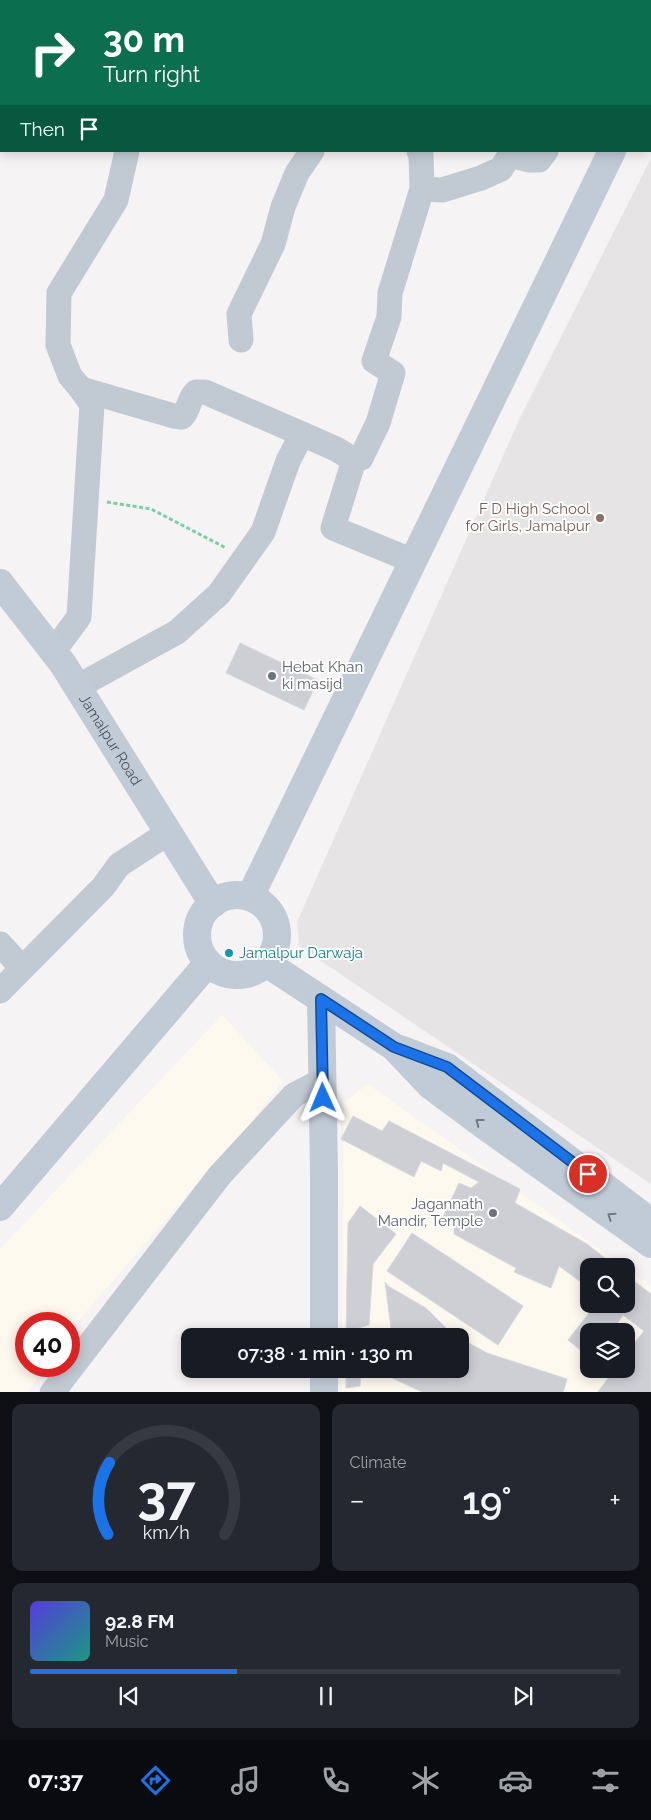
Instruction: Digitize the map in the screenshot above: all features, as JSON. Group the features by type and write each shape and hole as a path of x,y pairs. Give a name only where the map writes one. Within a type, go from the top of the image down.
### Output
{"street":[{"path":"53,652 79,617 92,405 82,389 70,376 58,345 59,293 116,200 127,152"},
{"path":"241,340 239,314 273,244 283,206 297,173 311,152"},
{"path":"82,389 182,417 189,410 190,398 196,392 205,392 302,434 354,460 361,458 378,423 393,373 374,361 389,316 390,293 422,189 420,152"},
{"path":"422,189 442,190 481,178 501,169 510,155 530,160 539,160 545,152"},
{"path":"250,897 612,152"},
{"path":"77,687 177,632 219,594 263,532 288,461 302,434"},
{"path":"354,460 333,528 413,561"},
{"name":"Jamalpur Road","path":"0,583 53,652 77,687 213,904"},
{"path":"0,991 103,888 119,865 168,833"},
{"path":"237,895 250,897 267,908 271,914 276,926 276,946 266,963 256,971 243,975 230,975 218,971 208,963 200,952 199,926 204,914 213,904 224,898 237,895"},
{"path":"0,944 22,968"},
{"path":"0,1207 208,963"},
{"path":"266,963 394,1047 447,1067 651,1222"},
{"path":"321,999 324,1328"},
{"path":"394,1047 431,1086 651,1244"},
{"path":"52,1392 220,1175 294,1095 323,1080"},
{"path":"324,1378 324,1392"}],"path":[{"path":"86,500 151,509 244,558"}],"shaded area":[{"path":"651,158 651,1184 299,946 297,922 519,420"},
{"path":"222,1015 283,1081 251,1122 80,1319 80,1312 15,1312 15,1377 38,1377 28,1392 0,1392 0,1249"},
{"path":"368,1084 612,1258 580,1258 580,1313 635,1313 635,1275 651,1286 651,1392 341,1392 341,1378 469,1378 469,1328 342,1328 344,1102"}],"building":[{"name":"Hebat Khan ki masijd","path":"240,643 318,680 304,710 226,673"},
{"path":"353,1116 382,1131 389,1121 520,1189 515,1203 587,1244 605,1258 580,1258 580,1281 559,1266 551,1288 514,1272 516,1268 454,1234 454,1225 442,1219 459,1183 471,1188 479,1182 443,1163 441,1171 421,1161 414,1177 341,1139"},
{"path":"360,1206 396,1234 373,1264 369,1325 358,1328 346,1328 348,1223"},
{"path":"412,1233 523,1306 498,1345 387,1271"},
{"path":"385,1282 388,1286 426,1308 446,1328 391,1328"},
{"path":"635,1282 651,1294 651,1392 598,1392 608,1378 635,1378 635,1342 644,1331 623,1315 618,1323 581,1323 589,1313 635,1313"},
{"path":"580,1325 580,1350 568,1340"},
{"path":"469,1343 487,1353 567,1379 563,1392 422,1392 392,1378 469,1378"},
{"path":"346,1378 360,1378 360,1386 346,1388"}],"place":[{"name":"F D High School for Girls, Jamalpur","path":"600,518"},
{"name":"Hebat Khan ki masijd","path":"272,676"},
{"name":"Jamalpur Darwaja","path":"229,953"},
{"name":"Jagannath Mandir, Temple","path":"493,1213"}],"route":[{"path":"323,1098 321,999 394,1047 447,1067 588,1174"}]}
